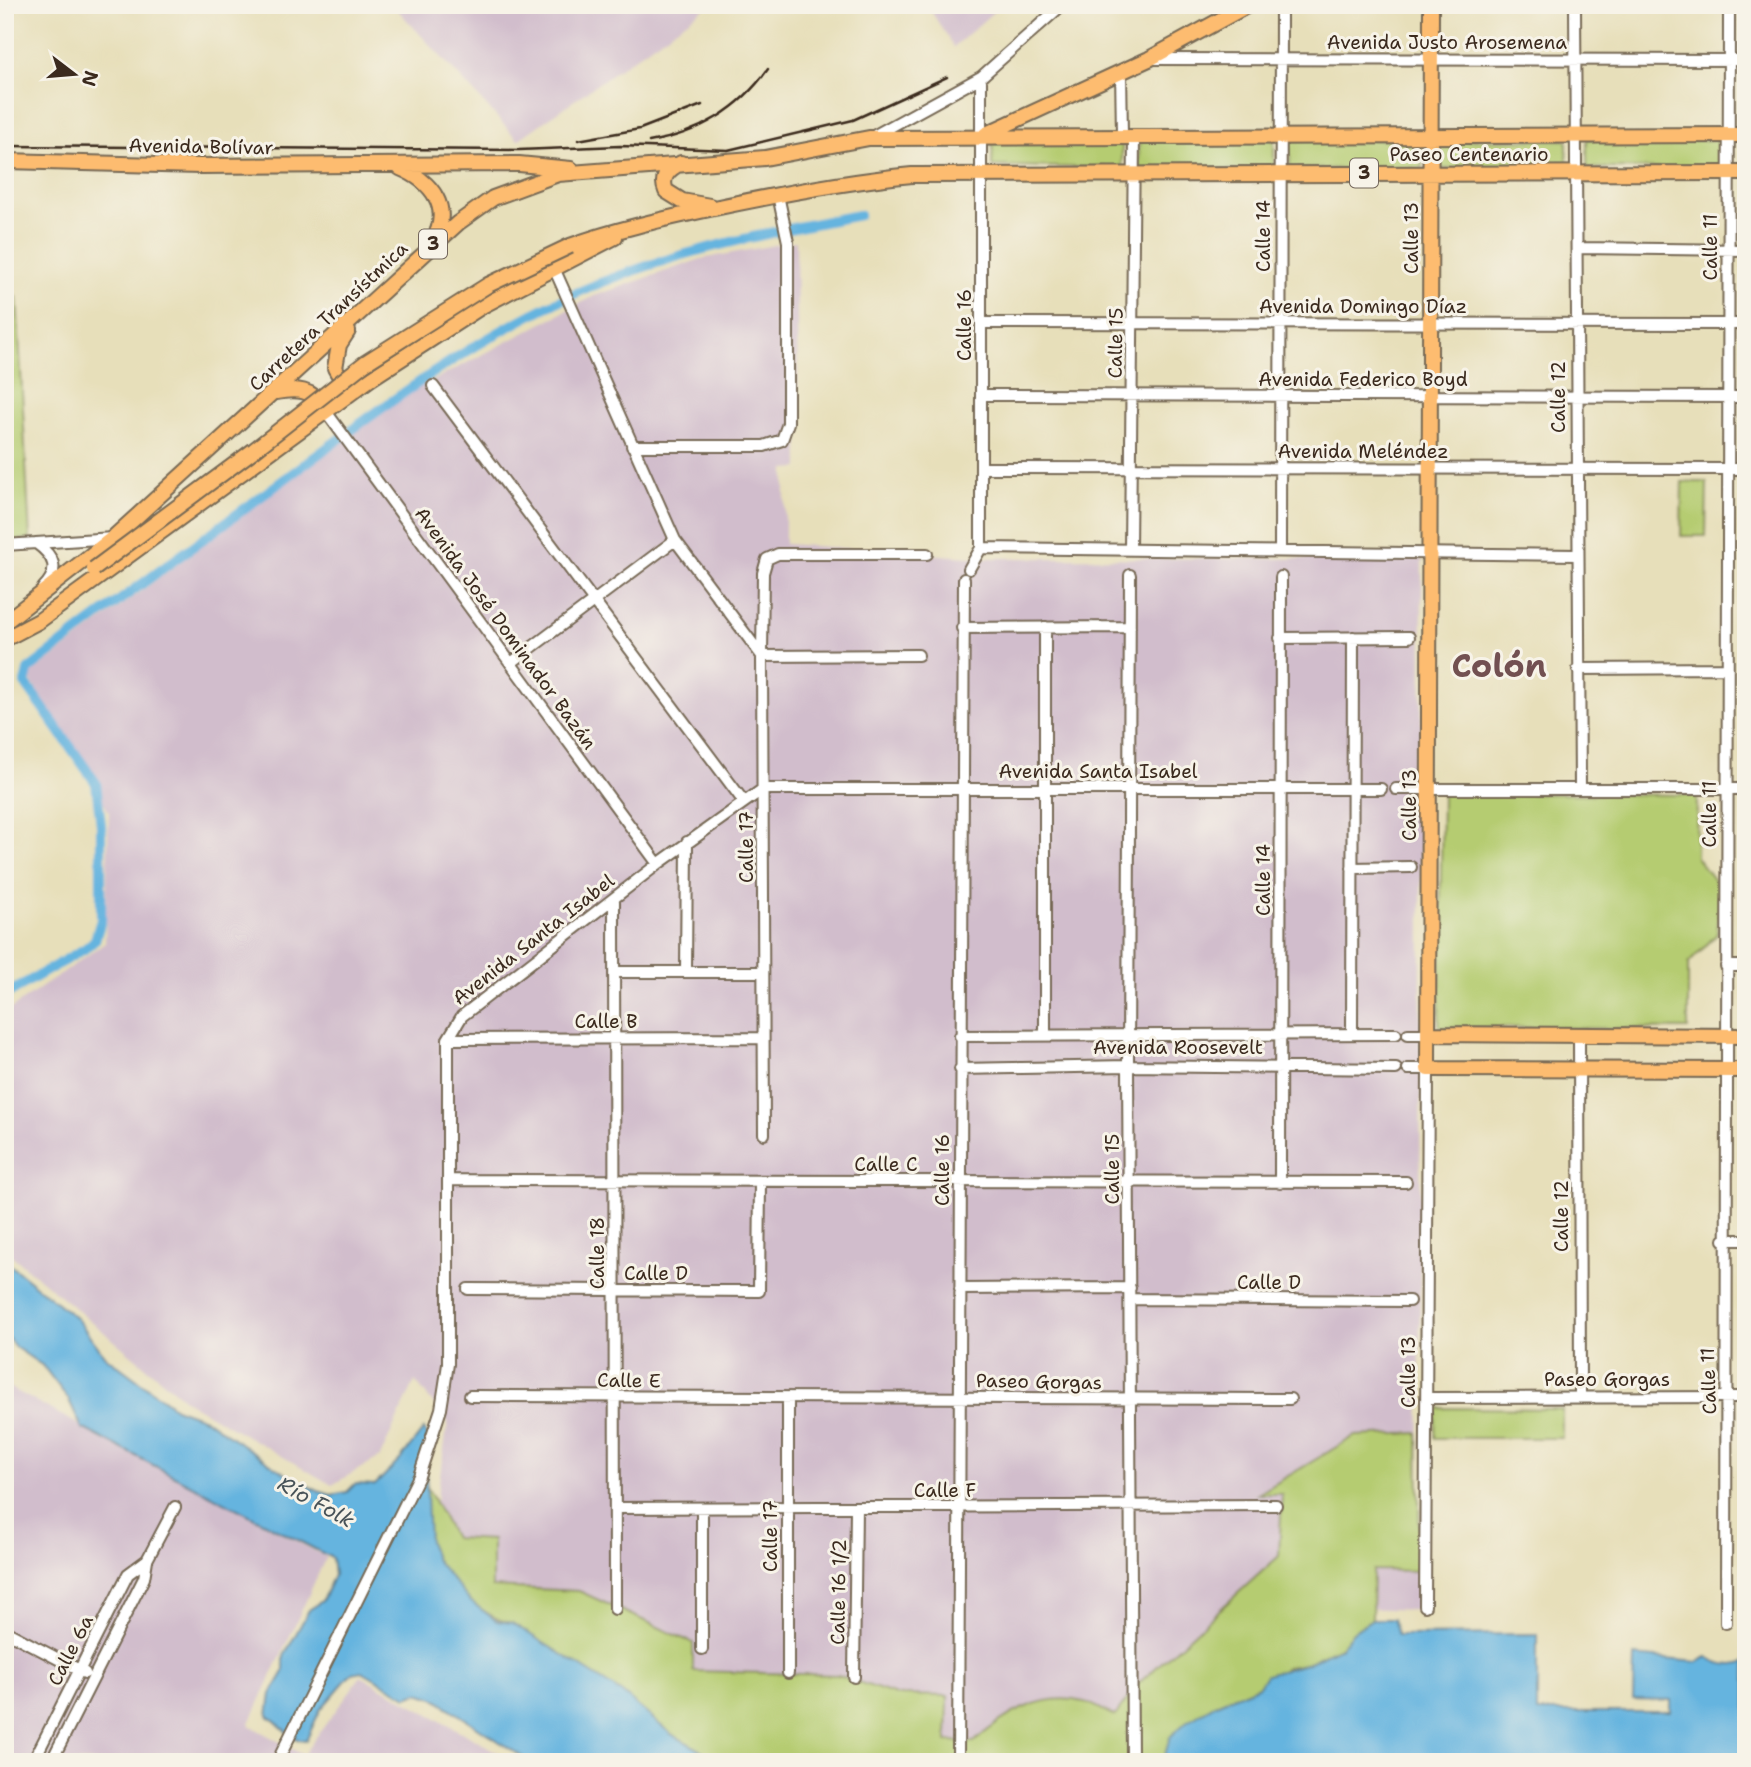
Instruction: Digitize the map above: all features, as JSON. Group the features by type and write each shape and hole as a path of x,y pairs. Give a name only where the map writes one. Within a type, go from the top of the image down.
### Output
{"main road":[{"path":"982,136 1149,59 1248,5"},
{"name":"Calle 13","path":"1428,1069 1431,5"},
{"name":"Paseo Centenario","path":"982,136 1746,135"},
{"name":"Carretera Transístmica","path":"5,622 113,538 356,318 426,250 493,198 558,174 579,170 765,158 869,138 982,136"},
{"name":"Avenida Bolívar","path":"5,161 396,166 519,164 579,170"},
{"path":"683,162 671,169 664,178 668,194 682,201 721,207"},
{"name":"Avenida Bolívar","path":"396,166 420,176 431,186 440,206 436,235 426,250"},
{"name":"Paseo Centenario","path":"982,173 1746,173"},
{"name":"3","path":"5,638 375,356 488,285 570,246 641,224 778,195 885,178 982,173"},
{"path":"5,638 39,621 370,379 484,305 557,275 641,224"},
{"path":"356,318 339,345 335,368 346,379 370,379"},
{"path":"274,392 301,390 318,399 327,412"},
{"name":"Avenida Roosevelt","path":"1428,1034 1746,1036"},
{"name":"Avenida Roosevelt","path":"1428,1069 1746,1070"}],"street":[{"path":"869,138 981,77 1062,5"},
{"name":"Calle 14","path":"1280,551 1281,5"},
{"name":"Calle 12","path":"1575,5 1576,555 1580,789"},
{"name":"Calle 11","path":"1726,1623 1727,1396 1724,1240 1729,5"},
{"name":"Avenida Justo Arosemena","path":"1149,59 1746,60"},
{"name":"Calle 15","path":"1121,71 1133,173 1130,550"},
{"name":"Calle 16","path":"958,1762 962,628 967,574 981,548 981,77"},
{"path":"632,446 764,446 782,440 788,423 788,242 778,195"},
{"path":"1577,248 1746,250"},
{"path":"557,275 675,540 762,656 918,655"},
{"name":"Avenida Domingo Díaz","path":"981,323 1746,324"},
{"path":"433,386 744,802"},
{"name":"Avenida Federico Boyd","path":"981,395 1746,397"},
{"name":"Avenida José Dominador Bazán","path":"327,412 658,863"},
{"name":"Avenida Meléndez","path":"981,468 1746,469"},
{"path":"5,545 113,538"},
{"path":"510,663 675,540"},
{"path":"34,598 49,583 54,562 50,553 36,543"},
{"path":"981,548 1576,555"},
{"name":"Calle 17","path":"764,1134 763,573 767,559 778,554 927,554"},
{"name":"Calle 15","path":"1130,575 1128,1066 1132,1762"},
{"name":"Calle 14","path":"1280,577 1280,1183"},
{"path":"1045,627 1045,1035"},
{"path":"962,628 1130,627"},
{"path":"1352,1033 1353,637"},
{"path":"1280,638 1409,637"},
{"path":"1578,669 1726,668"},
{"name":"Avenida Santa Isabel","path":"448,1039 461,1016 658,863 763,789 1381,789"},
{"path":"1396,789 1746,789"},
{"path":"686,972 687,842"},
{"path":"1352,868 1411,867"},
{"name":"Calle 18","path":"614,898 615,1609"},
{"path":"1726,966 1746,966"},
{"path":"614,972 763,972"},
{"name":"Avenida Roosevelt","path":"960,1036 1280,1032 1428,1034"},
{"name":"Calle 12","path":"1579,1035 1580,1396"},
{"name":"Calle B","path":"448,1039 763,1038"},
{"path":"277,1762 419,1476 441,1409 448,1364 448,1039"},
{"name":"Avenida Roosevelt","path":"960,1069 1279,1066 1428,1069"},
{"name":"Calle 13","path":"1425,1606 1427,1398 1418,1301 1417,1182 1428,1069"},
{"name":"Calle C","path":"449,1180 1417,1182"},
{"name":"Calle D","path":"468,1289 759,1291 760,1181"},
{"path":"1724,1240 1746,1240"},
{"name":"Calle D","path":"960,1289 1418,1301"},
{"name":"Calle E","path":"470,1396 788,1399"},
{"name":"Paseo Gorgas","path":"1427,1398 1746,1397"},
{"name":"Calle 17","path":"788,1399 788,1673"},
{"name":"Paseo Gorgas","path":"788,1399 1290,1399"},
{"name":"Calle F","path":"615,1508 788,1505 856,1508 1276,1505"},
{"name":"Calle 6a","path":"51,1762 144,1578 147,1560 175,1507"},
{"path":"702,1508 702,1649"},
{"name":"Calle 16 1/2","path":"854,1677 856,1508"},
{"name":"Calle 6a","path":"33,1762 128,1574 147,1560"},
{"path":"5,1631 94,1677"}],"shaded area":[{"path":"393,5 709,5 518,140"},
{"path":"927,5 1001,5 954,47"},
{"path":"796,241 799,468 785,469 785,544 983,558 1422,559 1419,1610 1265,1605 1143,1762 754,1762 486,1594 433,1523 448,1422 415,1381 380,1457 332,1485 188,1402 5,1250 5,1013 105,943 109,812 28,676 398,399 594,296 701,259"},
{"path":"5,1385 326,1557 249,1725 303,1755 361,1676 515,1762 5,1762"}],"green space":[{"path":"993,137 1122,139 1122,168 992,166"},
{"path":"1139,139 1274,140 1274,170 1139,169"},
{"path":"1422,139 1422,168 1290,169 1290,140"},
{"path":"1587,139 1721,140 1721,169 1587,168"},
{"path":"1437,140 1567,140 1567,169 1437,169"},
{"path":"17,297 30,539 5,541 5,298"},
{"path":"1682,482 1707,482 1706,536 1681,536"},
{"path":"1442,793 1697,795 1696,857 1719,887 1717,934 1688,964 1688,1029 1439,1027"},
{"path":"1436,1408 1562,1409 1562,1438 1435,1438"},
{"path":"1418,1433 1420,1571 1373,1570 1372,1619 1353,1632 1342,1646 1305,1664 1287,1667 1259,1686 1216,1704 1164,1757 1163,1762 722,1762 671,1734 622,1693 512,1623 500,1620 473,1603 449,1580 433,1553 428,1534 426,1485 454,1538 492,1540 492,1587 579,1591 693,1643 693,1671 838,1675 896,1695 948,1696 947,1741 974,1742 998,1723 1024,1708 1053,1700 1068,1699 1092,1704 1115,1716 1139,1683 1279,1556 1282,1494 1258,1494 1355,1436"}],"water":[{"name":"Río Folk","path":"5,1261 77,1319 105,1356 175,1408 205,1419 290,1477 318,1491 331,1495 347,1492 355,1484 375,1485 400,1460 424,1429 428,1437 426,1472 429,1541 435,1559 469,1600 497,1621 512,1623 622,1693 671,1734 722,1762 530,1762 434,1698 418,1693 407,1697 362,1671 352,1673 320,1710 306,1741 289,1734 268,1716 271,1694 284,1672 284,1656 309,1610 322,1601 334,1575 332,1558 82,1428 69,1400 43,1366 15,1347 5,1334"},
{"path":"1372,1619 1393,1619 1397,1635 1537,1634 1537,1712 1671,1712 1671,1701 1633,1700 1634,1656 1697,1662 1707,1657 1731,1665 1746,1662 1746,1762 1163,1762 1170,1737 1186,1722 1216,1704 1259,1686 1266,1675 1305,1664 1341,1647 1353,1632"}],"waterway":[{"path":"5,995 86,948 95,940 101,920 101,825 96,783 25,683 28,670 385,406 455,359 527,317 601,283 673,258 747,238 859,215"}],"railway":[{"path":"649,142 684,133 716,118 744,96 768,69"},
{"path":"5,146 519,150 620,146 728,150 853,120 947,77"},
{"path":"578,140 640,129 702,105"}],"district":[{"name":"Colón","path":"1499,665"}]}
